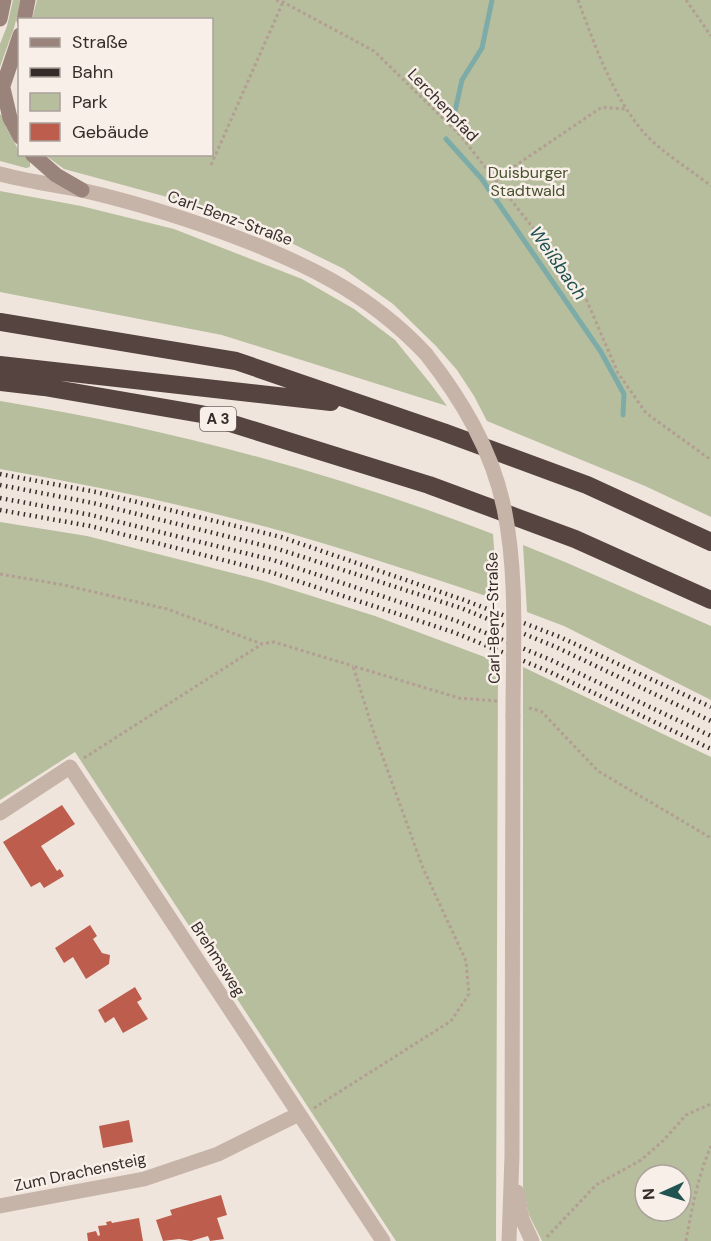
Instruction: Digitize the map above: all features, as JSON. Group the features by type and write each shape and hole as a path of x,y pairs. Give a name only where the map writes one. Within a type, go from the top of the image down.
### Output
{"highway":[{"path":"0,322 236,361 363,405"},
{"name":"A 3","path":"0,365 363,405 586,485 711,542"},
{"name":"A 3","path":"0,382 44,387 201,414 452,493 575,538 711,600"}],"main road":[{"path":"0,19 4,0"},
{"path":"24,18 28,0"},
{"path":"18,41 1,92 18,133"},
{"path":"34,156 56,175 82,190"}],"street":[{"name":"Carl-Benz-Straße","path":"0,174 82,190 173,214 275,252 340,284 387,316 426,354 448,383 480,438 504,508 514,609 516,710 513,1156 509,1241"},
{"path":"0,813 70,767"},
{"name":"Brehmsweg","path":"70,767 383,1241"},
{"name":"Zum Drachensteig","path":"0,1206 144,1179 218,1154 299,1114"},
{"name":"Carl-Benz-Straße","path":"513,1156 519,1205 532,1241"}],"path":[{"name":"Lerchenpfad","path":"276,0 283,1 374,51 460,135 560,261 587,301 618,373 646,413 711,460"},
{"path":"578,0 595,46 626,109 647,136 711,186"},
{"path":"686,0 711,36"},
{"path":"211,165 283,1"},
{"path":"494,180 602,107 626,109"},
{"path":"0,574 64,585 167,609 262,644"},
{"path":"70,767 262,644 274,642 459,698 499,701"},
{"path":"299,1114 313,1109 452,1021 469,994 466,961 423,868 372,730 353,666"},
{"path":"516,710 541,711 598,771 711,838"},
{"path":"544,1241 596,1185 641,1160 664,1140 686,1115 711,1104"},
{"path":"686,1241 702,1165 711,1146"}],"green space":[{"path":"13,0 21,0 0,67 0,44"},
{"name":"Duisburger Stadtwald","path":"37,0 711,0 711,517 645,486 487,421 457,370 436,346 393,304 344,269 281,238 182,201 64,169 46,156 213,156 213,18 32,18"},
{"path":"0,114 4,117 6,127 18,149 18,156 24,156 30,161 30,167 0,161"},
{"path":"0,191 81,206 174,229 302,279 354,309 395,340 447,406 222,335 0,292"},
{"path":"0,401 125,425 250,455 373,491 493,534 498,600 285,532 143,497 0,469"},
{"path":"0,522 87,536 264,581 375,616 498,662 496,1241 396,1241 75,752 0,800"},
{"path":"523,545 711,626 711,700 564,626 527,612"},
{"path":"523,667 711,757 711,1241 542,1241 529,1215 523,1187"}],"building":[{"path":"62,805 75,824 41,846 57,871 60,869 64,876 44,888 40,882 31,887 3,842"},
{"path":"90,925 97,936 93,939 102,953 110,955 109,964 86,979 73,957 64,963 55,948"},
{"path":"135,987 142,999 137,1002 148,1019 123,1033 114,1017 105,1023 98,1010"},
{"path":"129,1120 133,1142 103,1148 99,1126"},
{"path":"221,1195 227,1215 217,1218 224,1239 210,1241 208,1236 191,1241 179,1239 163,1241 156,1220 172,1215 170,1210"},
{"path":"139,1218 143,1241 88,1241 87,1233 96,1231 98,1236 100,1235 98,1226 107,1225 106,1222"}],"waterway":[{"name":"Weißbach","path":"453,120 462,80 482,48 492,0"},
{"name":"Weißbach","path":"446,139 481,178 601,352 624,394 623,415"}],"railway":[{"path":"0,474 96,492 281,537 464,600 560,637 711,707"},
{"path":"0,485 93,503 278,549 461,608 556,647 711,721"},
{"path":"0,498 91,515 273,560 457,621 551,660 711,736"},
{"path":"0,510 90,526 270,572 453,632 548,671 711,749"}]}
